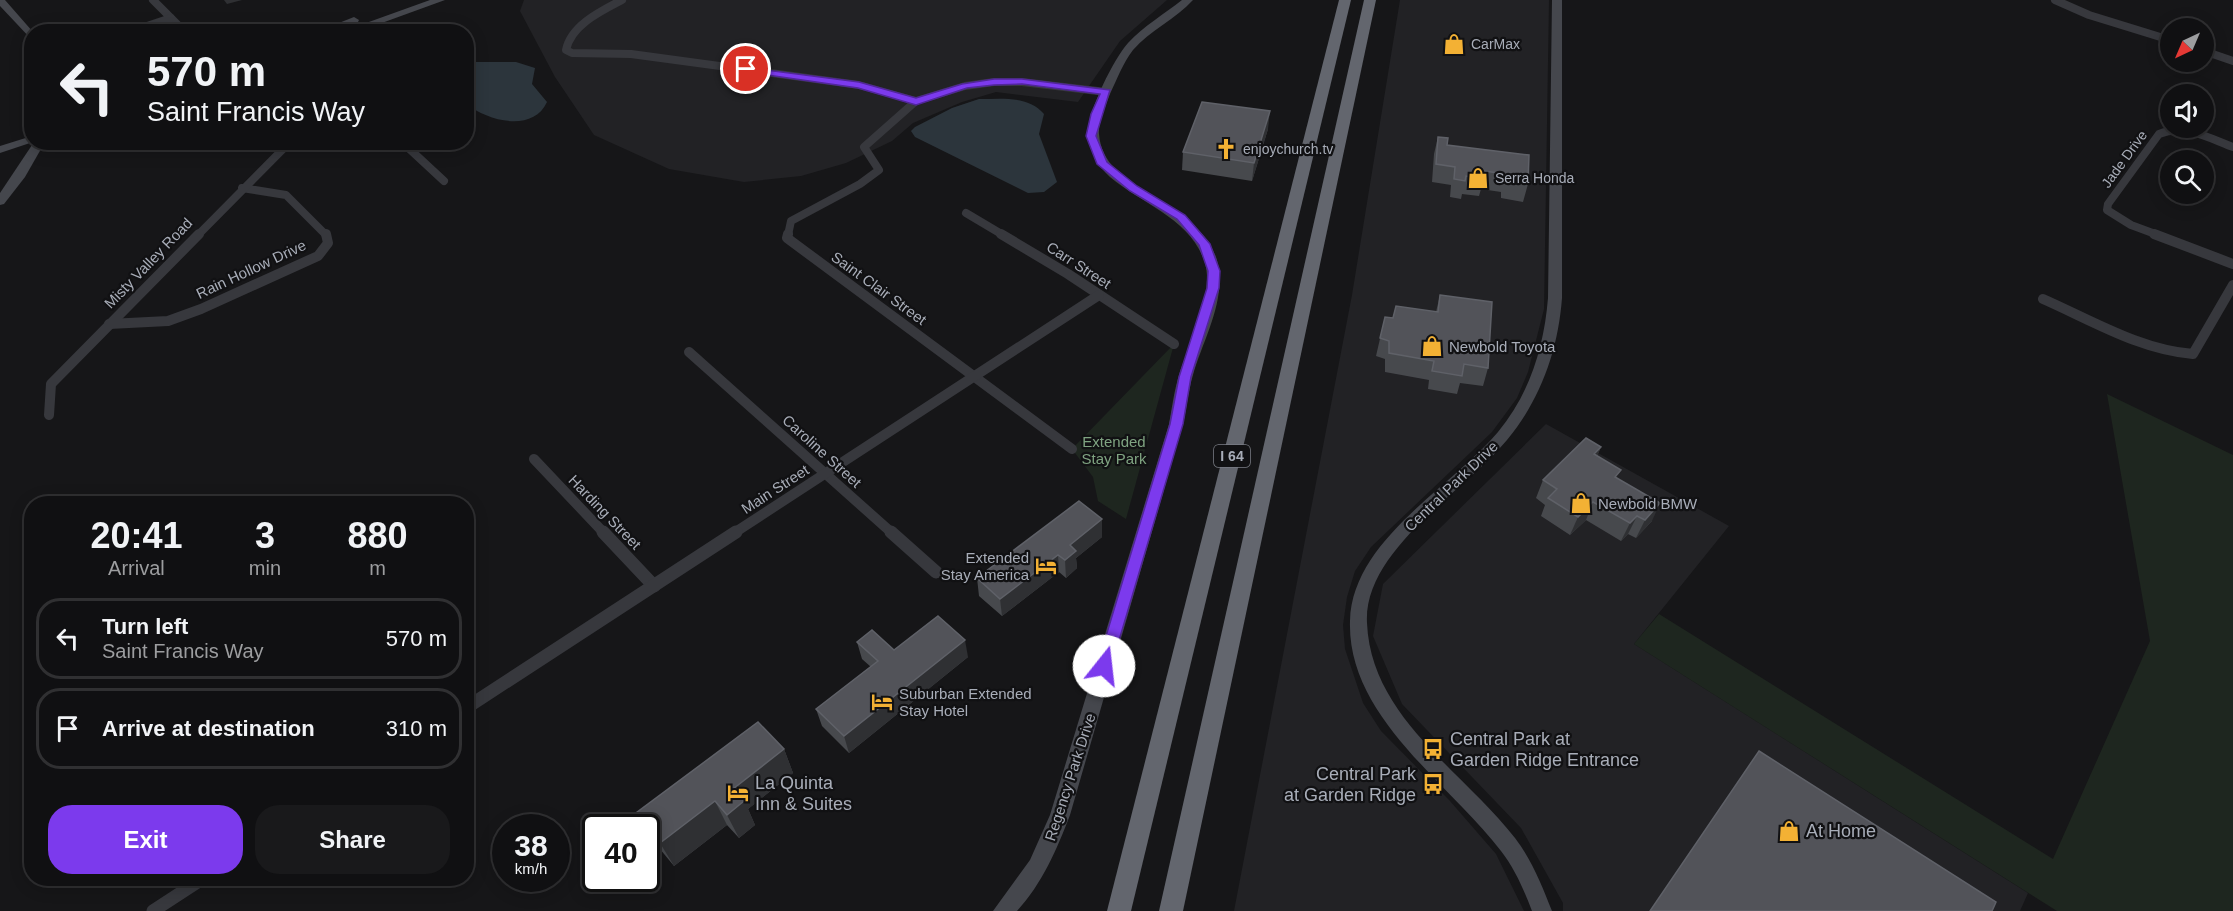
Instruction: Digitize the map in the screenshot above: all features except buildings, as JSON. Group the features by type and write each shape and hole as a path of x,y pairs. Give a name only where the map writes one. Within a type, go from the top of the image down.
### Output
{"highway":[{"name":"I 64","path":"1119,911 1345,0"},
{"name":"I 64","path":"1171,911 1370,0"}],"street":[{"path":"0,0 24,28"},
{"path":"153,0 177,24"},
{"path":"344,24 411,0"},
{"path":"370,24 440,0"},
{"path":"622,0 609,2 575,33 566,46 566,50 631,54 859,85 916,102 965,86 994,82 1022,81 1106,92"},
{"name":"Regency Park Drive","path":"1003,911 1024,888 1038,865 1060,815 1176,424 1185,377 1213,288 1211,259 1205,244 1193,228 1181,217 1116,177 1102,164 1091,136 1096,114 1131,47 1188,0"},
{"name":"Central Park Drive","path":"1542,911 1528,874 1509,844 1482,812 1394,721 1369,674 1361,650 1358,623 1360,601 1378,559 1394,540 1489,452 1511,426 1528,400 1550,345 1555,298 1557,0"},
{"path":"2055,0 2090,15 2160,37"},
{"path":"153,24 171,18"},
{"path":"2214,54 2233,61"},
{"name":"Saint Clair Street","path":"916,102 864,147 879,170 860,184 791,221 787,230 787,238 1072,449"},
{"name":"Jade Drive","path":"2233,147 2181,129 2168,129 2159,134 2108,204 2107,210 2131,225 2233,264"},
{"path":"0,150 24,142"},
{"path":"0,201 19,177 35,150"},
{"name":"Misty Valley Road","path":"49,415 51,384 282,150"},
{"path":"411,150 444,181"},
{"name":"Rain Hollow Drive","path":"109,324 168,321 201,309 318,255 328,243 326,233 286,195 242,188"},
{"name":"Carr Street","path":"966,213 1099,295 1174,345"},
{"path":"2043,299 2154,346 2179,355 2193,354 2233,285"},
{"name":"Main Street","path":"474,703 1099,295"},
{"name":"Caroline Street","path":"689,352 936,572"},
{"name":"Harding Street","path":"534,459 654,586"},
{"path":"153,911 191,886"}],"shaded area":[{"path":"524,0 1167,0 1120,41 1078,102 996,92 962,102 913,123 892,141 846,163 801,176 744,182 669,169 594,135 555,77 520,11"},
{"path":"1400,0 1549,0 1544,309 1528,372 1517,398 1492,432 1371,547 1355,571 1347,597 1343,625 1345,649 1363,703 1381,731 1450,801 1496,854 1524,911 1234,911 1352,295"},
{"path":"474,62 516,62 535,68 532,84 547,102 540,112 521,121 509,121 497,119 474,109"},
{"path":"979,99 1014,99 1038,108 1044,114 1039,134 1057,182 1044,192 1028,193 915,137 911,131 952,108"},
{"path":"1546,424 1729,526 1634,644 2028,893 2020,911 1563,911 1563,903 1521,828 1402,704 1373,636 1383,584"}],"green space":[{"name":"Extended Stay Park","path":"1174,344 1126,519 1098,501 1093,477 1072,449"},
{"path":"2107,394 2233,455 2233,911 2057,911 1634,644 1659,614 2053,859 2150,641"}],"place":[{"name":"CarMax","path":"1454,44"},
{"name":"enjoychurch.tv","path":"1226,149"},
{"name":"Serra Honda","path":"1478,178"},
{"name":"Newbold Toyota","path":"1432,346"},
{"name":"Newbold BMW","path":"1581,503"},
{"name":"Extended Stay America","path":"1046,566"},
{"name":"Suburban Extended Stay Hotel","path":"882,702"},
{"name":"Central Park at Garden Ridge Entrance","path":"1433,749"},
{"name":"Central Park at Garden Ridge","path":"1433,784"},
{"name":"La Quinta Inn & Suites","path":"738,793"},
{"name":"At Home","path":"1789,831"}],"route":[{"path":"746,69 875,88 904,96 916,102 965,86 994,82 1022,81 1106,92 1096,114 1091,136 1102,164 1133,189 1181,217 1205,244 1214,271 1213,288 1185,377 1176,424 1104,666"}]}
